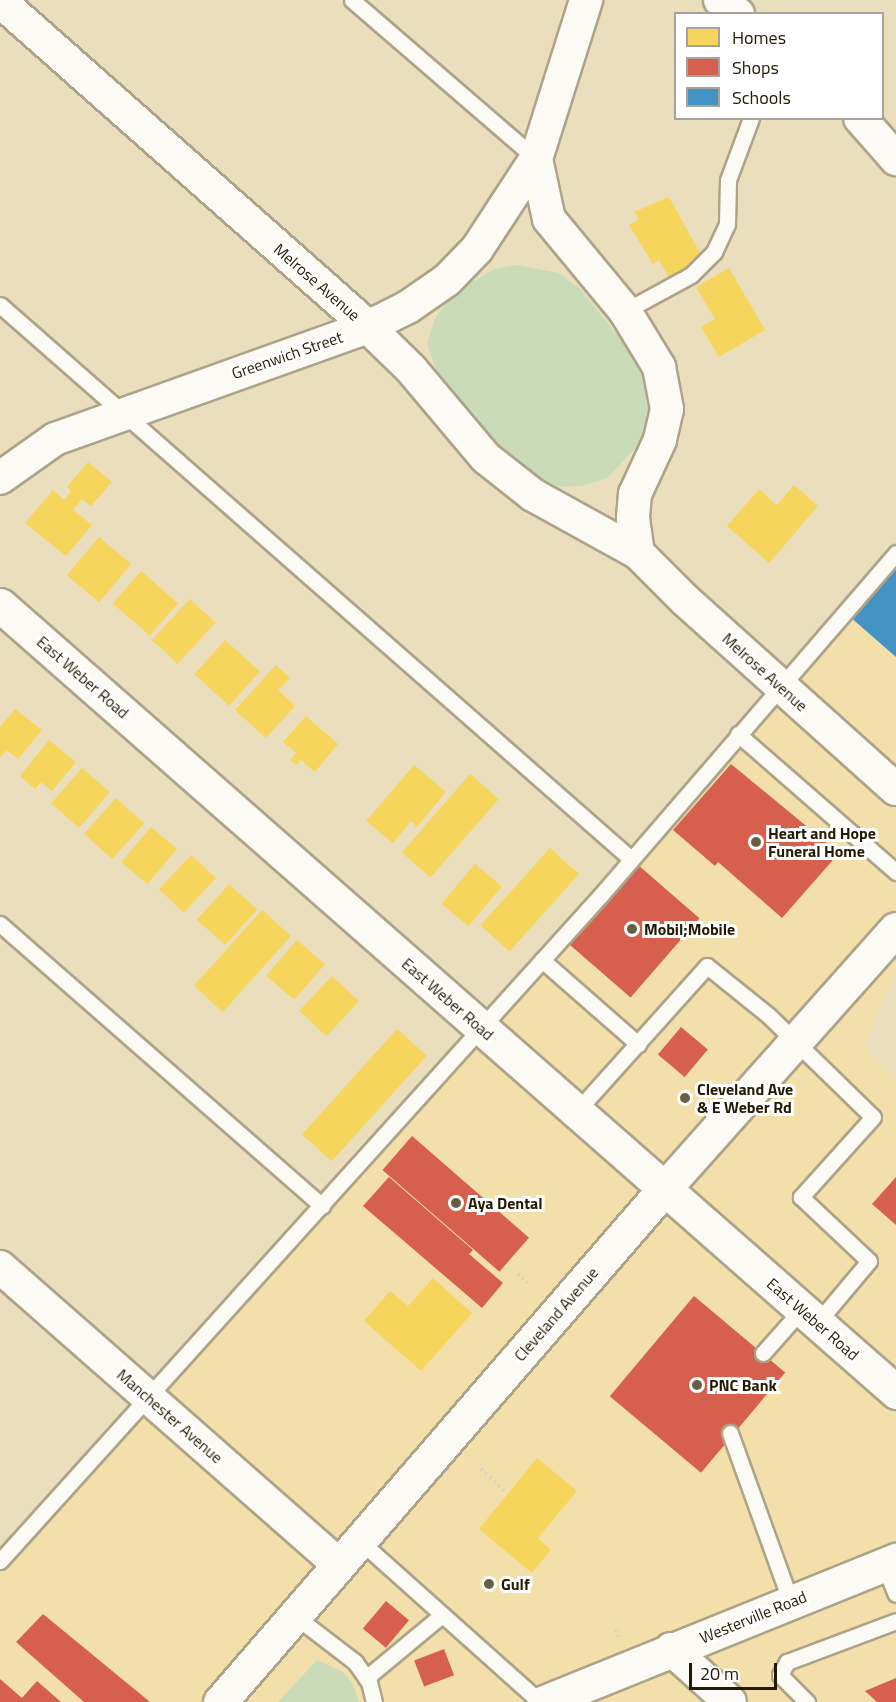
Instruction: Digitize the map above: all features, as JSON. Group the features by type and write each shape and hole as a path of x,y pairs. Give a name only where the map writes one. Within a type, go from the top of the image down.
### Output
{"main road":[{"name":"East Weber Road","path":"0,604 896,1392"},
{"name":"Cleveland Avenue","path":"220,1702 244,1687 295,1616 664,1189 896,929"},
{"name":"Westerville Road","path":"542,1702 791,1602 892,1573"}],"street":[{"name":"Greenwich Street","path":"0,478 55,439 368,327 408,307 447,280 477,249 536,159 586,0"},
{"path":"720,0 735,12"},
{"name":"Melrose Avenue","path":"0,1 368,327 411,369 486,458 533,495 638,553 780,686 896,789"},
{"path":"862,120 896,159"},
{"path":"536,159 549,219 625,311 659,367 667,409 660,440 635,494 633,518 638,553"},
{"name":"Manchester Avenue","path":"0,1267 150,1398 350,1553"},
{"path":"672,1649 730,1702"}],"lane":[{"path":"352,0 536,159"},
{"path":"625,311 691,275 714,252 727,224 728,180 750,120"},
{"path":"0,305 630,858"},
{"path":"0,1561 322,1206 479,1026 542,960 896,553"},
{"path":"738,734 896,872"},
{"path":"0,924 322,1206"},
{"path":"542,960 638,1044"},
{"path":"576,1112 707,966 795,1042 873,1117 801,1197 870,1261 809,1316 763,1353"},
{"path":"730,1433 791,1602"},
{"path":"350,1553 442,1615 542,1702"},
{"path":"366,1678 442,1615"},
{"path":"295,1616 355,1662 366,1678 374,1702"},
{"path":"807,1702 780,1675 787,1662 896,1621"}],"path":[{"path":"518,1274 528,1282"},
{"path":"481,1469 506,1492"},
{"path":"616,1630 620,1640"}],"shaded area":[{"path":"896,550 896,969 864,1046 896,1080 896,1702 0,1702 0,1563"}],"green space":[{"path":"517,265 559,273 579,288 634,355 646,381 650,409 645,438 607,478 582,486 559,487 538,477 478,431 452,399 436,369 427,344 435,318 457,290 495,269"},
{"path":"317,1660 343,1672 353,1684 359,1702 278,1702"}],"building: Homes":[{"path":"669,197 703,258 670,279 659,260 653,264 629,225 639,219 634,212"},
{"path":"729,268 765,330 719,357 701,327 715,319 696,287"},
{"path":"88,462 112,482 91,506 82,499 73,510 92,525 66,556 25,523 53,490 64,500 71,491 67,487"},
{"path":"794,485 818,506 769,563 727,526 759,489 777,505"},
{"path":"99,537 131,564 99,602 67,575"},
{"path":"141,571 178,603 150,636 113,603"},
{"path":"190,599 216,623 177,664 152,640"},
{"path":"225,640 260,671 229,706 194,674"},
{"path":"276,665 290,678 278,690 295,706 266,738 235,710"},
{"path":"15,709 42,730 18,759 6,750 0,758 0,727"},
{"path":"306,716 338,744 315,772 301,760 296,765 290,760 296,753 283,742"},
{"path":"49,740 76,762 52,791 41,782 35,789 20,776"},
{"path":"414,765 446,792 417,827 411,821 393,843 366,821"},
{"path":"82,768 110,792 79,828 51,803"},
{"path":"470,774 499,799 430,877 402,852"},
{"path":"116,798 144,823 112,859 84,834"},
{"path":"151,827 177,849 147,884 121,862"},
{"path":"550,848 579,874 509,951 480,925"},
{"path":"191,855 216,878 184,913 159,889"},
{"path":"475,864 502,886 468,926 442,904"},
{"path":"229,884 257,909 225,945 197,920"},
{"path":"262,910 291,936 223,1012 194,986"},
{"path":"297,940 325,964 294,1000 266,975"},
{"path":"332,976 359,1001 326,1036 299,1011"},
{"path":"397,1029 427,1056 332,1161 302,1135"},
{"path":"433,1278 472,1313 421,1371 364,1321 390,1291 408,1306"},
{"path":"537,1458 577,1491 538,1538 551,1550 532,1573 479,1529"}],"building: Shops":[{"name":"Heart and Hope Funeral Home","path":"731,764 839,853 782,918 718,862 715,866 673,830"},
{"path":"630,858 699,918 631,998 561,937"},
{"path":"681,1027 708,1049 685,1077 658,1055"},
{"name":"Aya Dental","path":"412,1136 529,1238 499,1272 382,1170"},
{"path":"389,1177 473,1250 469,1254 503,1283 482,1308 363,1206"},
{"path":"896,1177 896,1225 872,1204"},
{"name":"PNC Bank","path":"694,1296 785,1372 701,1473 610,1396"},
{"path":"386,1601 409,1620 386,1648 363,1629"},
{"path":"43,1614 150,1702 84,1702 16,1642"},
{"path":"444,1649 454,1675 424,1687 414,1660"},
{"path":"896,1678 896,1702 877,1702 865,1691"},
{"path":"0,1679 22,1698 37,1681 61,1702 0,1702"}],"building: Schools":[{"path":"896,563 896,657 849,616"}],"place":[{"name":"Heart and Hope Funeral Home","path":"756,842"},
{"name":"Mobil;Mobile","path":"632,929"},
{"name":"Cleveland Ave & E Weber Rd","path":"685,1098"},
{"name":"Aya Dental","path":"456,1203"},
{"name":"PNC Bank","path":"697,1385"},
{"name":"Gulf","path":"489,1584"}]}
